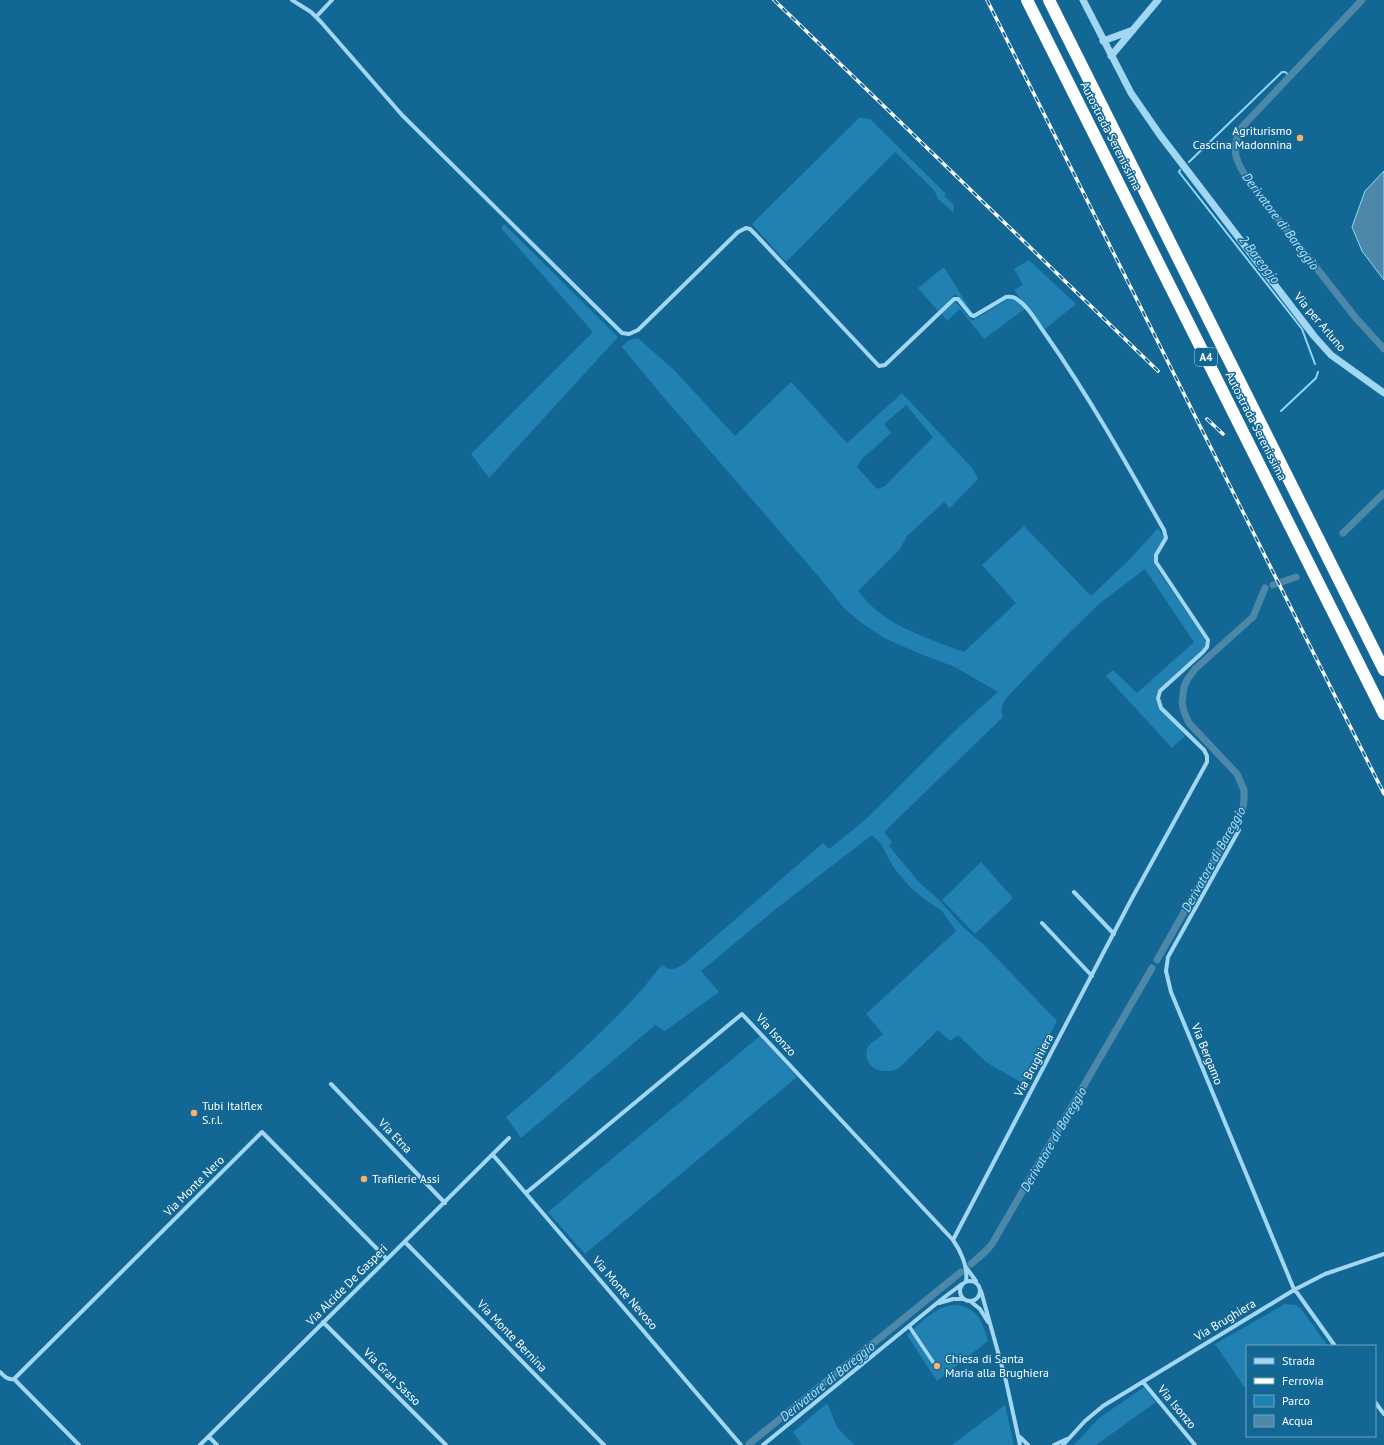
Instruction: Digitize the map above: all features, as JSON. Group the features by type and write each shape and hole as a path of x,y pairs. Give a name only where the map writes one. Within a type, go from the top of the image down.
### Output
{"highway":[{"name":"Autostrada Serenissima","path":"1027,0 1384,714"},
{"name":"Autostrada Serenissima","path":"1049,0 1384,670"}],"street":[{"path":"292,0 316,17 332,0"},
{"name":"Via per Arluno","path":"1083,0 1131,93 1160,135 1314,336 1331,355 1384,392"},
{"path":"1112,57 1158,0"},
{"name":"Via Brughiera","path":"316,17 402,115 622,333 629,334 638,330 738,232 746,228 750,229 756,235 880,366 885,365 954,299 958,299 971,315 974,316 1006,298 1012,297 1021,302 1030,312 1065,362 1118,449 1164,530 1166,538 1156,555 1156,562 1208,640 1207,647 1203,652 1160,691 1158,698 1161,708 1204,750 1207,762 1133,898 953,1240"},
{"path":"1103,41 1133,30"},
{"name":"Via Bergamo","path":"1239,830 1168,957 1166,964 1167,978 1171,992 1204,1075 1294,1290 1334,1345"},
{"path":"1074,892 1114,934"},
{"path":"1042,923 1092,976"},
{"name":"Via Isonzo","path":"526,1193 742,1014 953,1240"},
{"name":"Via Etna","path":"331,1084 445,1203"},
{"name":"Via Monte Nero","path":"14,1379 262,1132 387,1259"},
{"name":"Via Alcide De Gasperi","path":"200,1445 445,1203 508,1138"},
{"name":"Via Monte Nevoso","path":"493,1154 741,1445"},
{"path":"953,1240 965,1265 981,1290 1006,1381 1020,1445"},
{"name":"Via Monte Bernina","path":"405,1242 604,1445"},
{"name":"Via Brughiera","path":"1063,1445 1095,1412 1294,1290 1325,1274 1384,1254"},
{"path":"964,1299 960,1291 966,1277 965,1265"},
{"path":"763,1445 937,1304 952,1290 972,1280 976,1282"},
{"path":"970,1301 977,1299 981,1290"},
{"path":"937,1304 953,1299 964,1299 970,1301 980,1309 990,1324"},
{"name":"Via Gran Sasso","path":"323,1322 446,1445"},
{"path":"909,1326 933,1362"},
{"path":"0,1372 10,1380 14,1379 80,1445"},
{"name":"Via Isonzo","path":"1142,1382 1195,1445"},
{"path":"1376,1403 1384,1414"},
{"path":"1018,1435 1028,1445"},
{"path":"209,1437 217,1445"},
{"path":"1054,1445 1069,1438"}],"green space":[{"path":"859,118 870,119 946,194 944,196 954,205 953,212 938,199 934,190 895,152 786,262 752,224"},
{"path":"504,224 618,337 489,478 471,454 593,332 501,228"},
{"path":"1029,260 1076,304 1045,329 1014,290 1023,285 1014,269"},
{"path":"944,267 973,314 971,314 955,294 938,311 918,288"},
{"path":"1010,298 1019,302 1025,309 984,339 960,309 947,321 941,313 955,301 972,321"},
{"path":"638,338 675,371 735,436 791,382 847,443 902,393 973,469 978,479 950,508 944,502 907,536 900,549 858,591 868,603 894,623 964,652 1016,603 982,565 1024,526 1091,596 1130,559 1158,528 1162,534 1163,540 1155,558 1157,569 1204,638 1206,644 1202,650 1158,690 1156,695 1157,700 1185,736 1172,748 1106,676 1113,670 1137,693 1194,642 1145,569 1100,603 1065,637 1008,696 1003,703 1003,717 884,832 892,842 889,846 918,881 941,902 962,926 986,947 1057,1021 1024,1084 986,1062 958,1035 950,1041 938,1030 899,1068 881,1071 876,1069 868,1061 866,1056 868,1047 883,1034 866,1014 956,931 942,911 924,899 909,886 894,868 881,844 872,835 781,905 701,971 719,992 665,1031 655,1025 521,1138 506,1117 552,1078 597,1036 631,1002 662,965 673,969 685,963 823,843 829,849 865,820 961,725 998,692 955,667 884,638 860,622 844,608 622,347 627,341","holes":["906,405 933,437 885,486 877,489 857,467 861,460 891,433 884,424"]},
{"path":"981,862 1013,898 975,934 942,900"},
{"path":"760,1036 797,1077 585,1254 548,1212"},
{"path":"1285,1304 1296,1305 1301,1309 1327,1345 1246,1345 1246,1390 1215,1344"},
{"path":"954,1305 969,1309 978,1316 984,1327 988,1341 937,1381 907,1335 934,1312 947,1306"},
{"path":"1144,1387 1156,1402 1096,1445 1074,1445 1098,1419"},
{"path":"827,1403 837,1427 854,1445 802,1445 793,1432"},
{"path":"1005,1405 1014,1445 952,1445"}],"water":[{"path":"1384,171 1384,280 1362,251 1352,227 1365,191"}],"waterway":[{"name":"Derivatore di Bareggio","path":"1362,0 1242,127 1238,136 1235,151 1236,158 1252,186 1355,317 1384,349"},
{"name":"2 Bareggio","path":"1189,162 1282,72 1285,72 1290,76"},
{"name":"2 Bareggio","path":"1180,170 1179,172 1302,329 1315,364"},
{"name":"2 Bareggio","path":"1281,411 1316,378 1318,372"},
{"name":"Derivatore di Bareggio","path":"1343,533 1384,493"},
{"name":"Derivatore di Bareggio","path":"1273,585 1296,577"},
{"name":"Derivatore di Bareggio","path":"1157,960 1243,808 1244,800 1244,790 1237,774 1189,723 1184,712 1182,702 1184,687 1195,669 1253,617 1265,588"},
{"name":"Derivatore di Bareggio","path":"971,1264 992,1244 1152,968"},
{"name":"Derivatore di Bareggio","path":"749,1444 961,1272"}],"railway":[{"path":"774,0 1158,371"},
{"path":"987,0 1384,794"},
{"path":"1207,419 1223,434"}],"place":[{"name":"Agriturismo Cascina Madonnina","path":"1300,138"},
{"name":"Tubi Italflex S.r.l.","path":"194,1113"},
{"name":"Trafilerie Assi","path":"364,1179"},
{"name":"Chiesa di Santa Maria alla Brughiera","path":"937,1366"}]}
